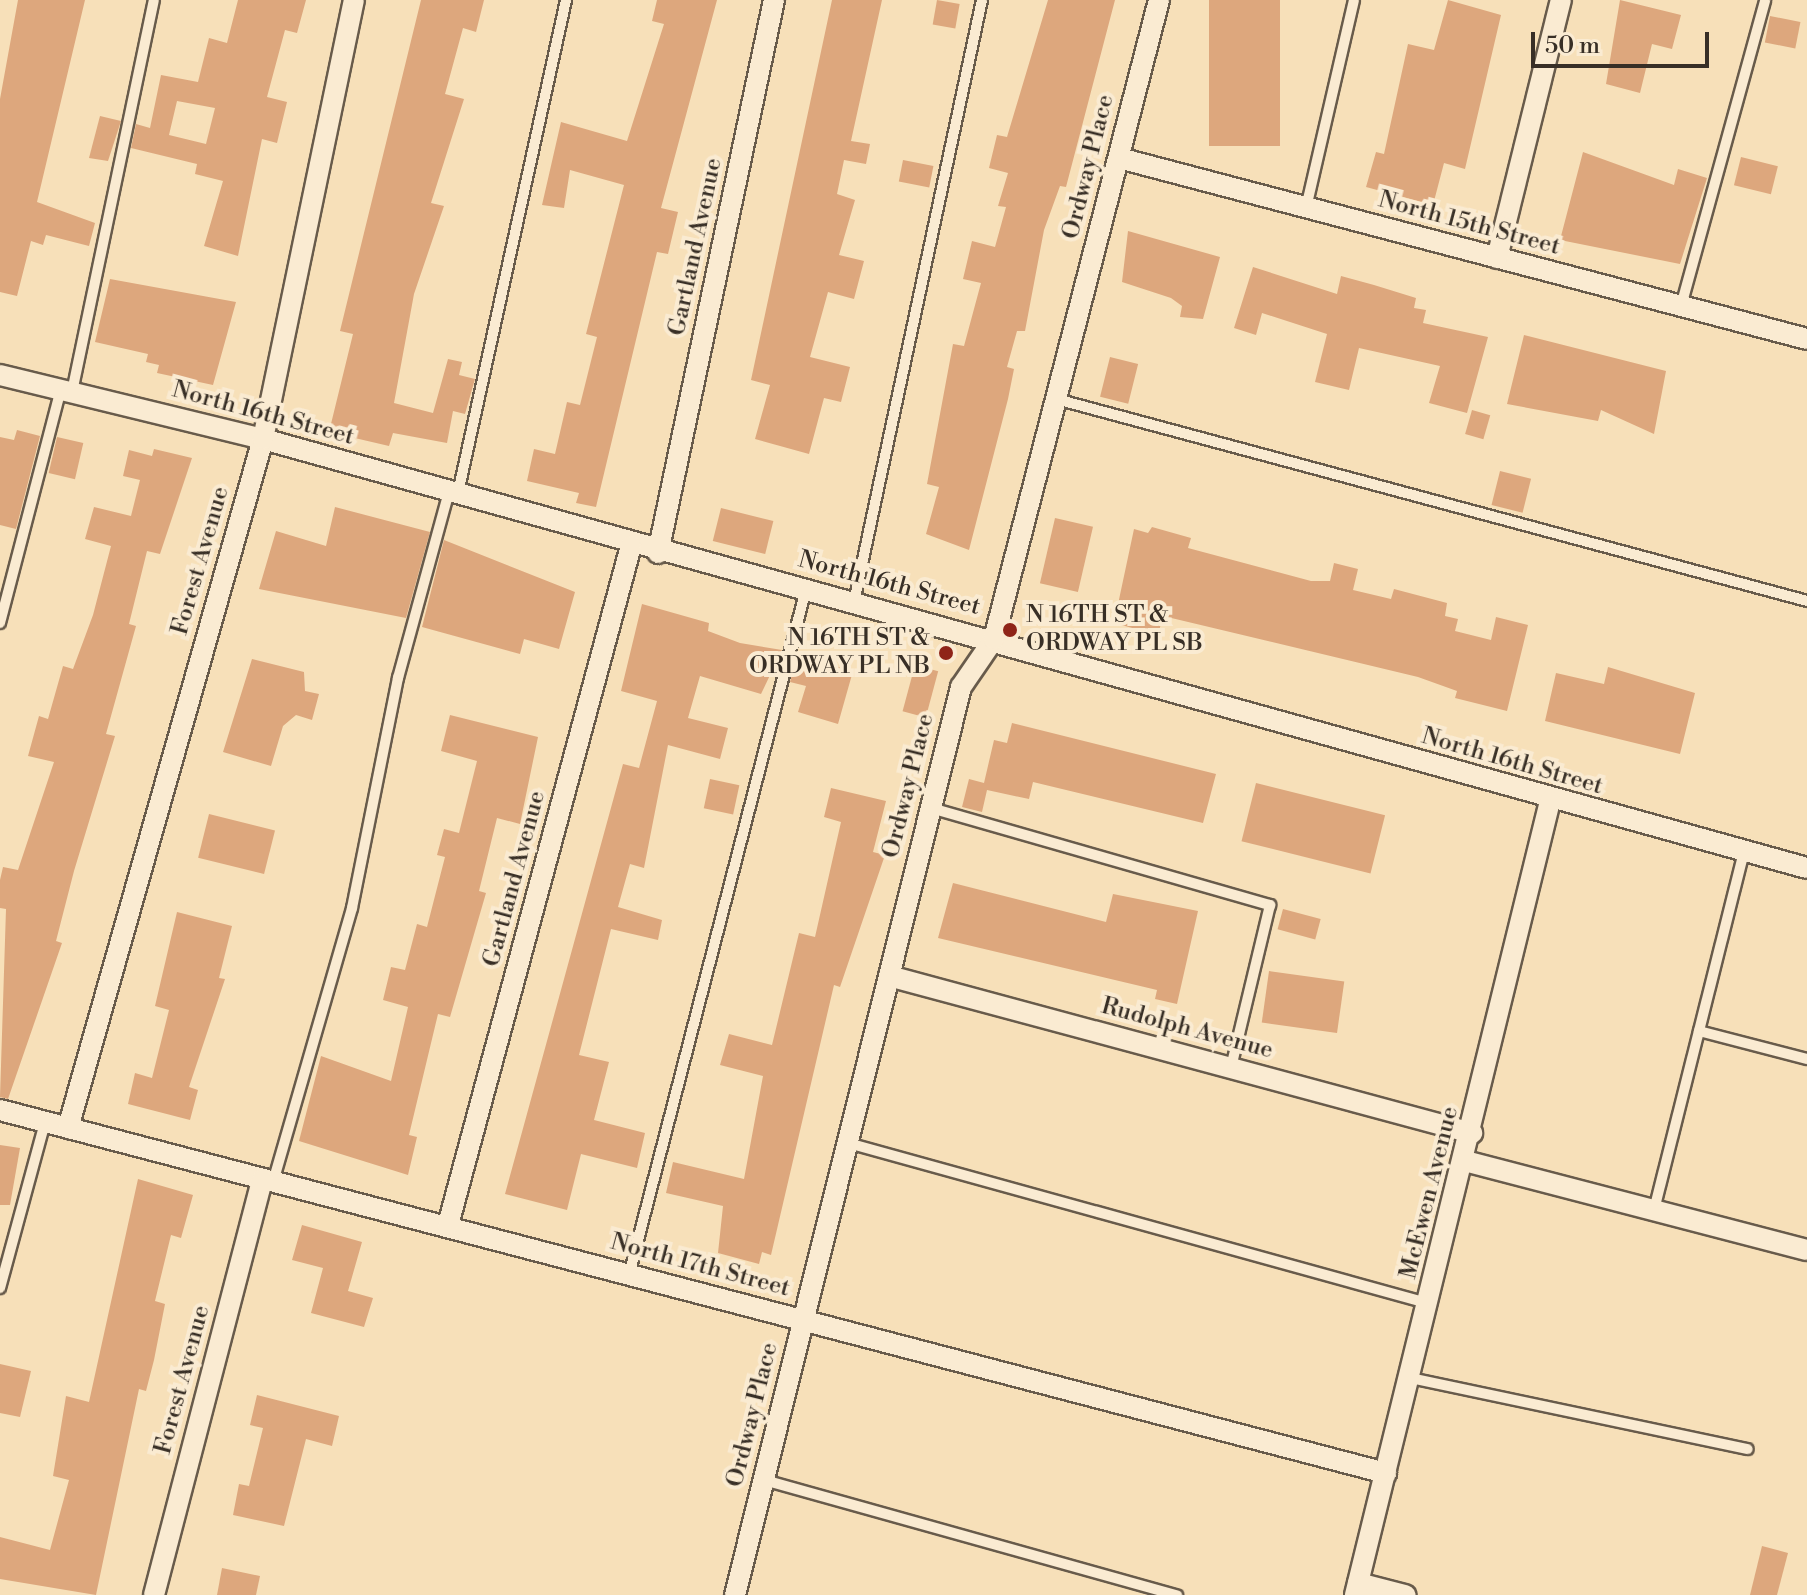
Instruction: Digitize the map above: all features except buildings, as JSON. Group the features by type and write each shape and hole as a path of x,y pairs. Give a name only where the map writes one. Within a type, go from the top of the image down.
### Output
{"street":[{"name":"Forest Avenue","path":"68,1128 263,439 354,0"},
{"name":"Gartland Avenue","path":"658,553 774,0"},
{"name":"Ordway Place","path":"735,1595 961,687 994,639 1159,0"},
{"path":"1497,258 1561,0"},
{"name":"North 15th Street","path":"1119,158 1807,339"},
{"name":"North 16th Street","path":"0,375 263,439 631,546 994,639 1550,801 1807,868"},
{"name":"Gartland Avenue","path":"448,1225 631,546"},
{"name":"McEwen Avenue","path":"1356,1589 1472,1133 1550,801"},
{"name":"Rudolph Avenue","path":"889,976 1472,1133"},
{"name":"North 17th Street","path":"0,1110 1386,1473"},
{"path":"1465,1161 1807,1250"},
{"name":"Forest Avenue","path":"154,1595 268,1180"},
{"path":"1356,1589 1405,1595"}],"lane":[{"path":"0,623 67,391 154,0"},
{"path":"268,1180 352,908 398,678 453,492 566,0"},
{"path":"854,602 982,0"},
{"path":"1306,208 1354,0"},
{"path":"1681,306 1765,0"},
{"path":"1056,399 1807,601"},
{"path":"629,1275 806,589"},
{"path":"931,808 1270,905 1231,1068"},
{"path":"1654,1210 1744,852"},
{"path":"1699,1031 1807,1059"},
{"path":"0,1288 45,1122"},
{"path":"848,1143 1429,1303"},
{"path":"1410,1378 1748,1449"},
{"path":"764,1480 1177,1595"}],"place":[{"name":"N 16TH ST & ORDWAY PL SB","path":"1010,630"},
{"name":"N 16TH ST & ORDWAY PL NB","path":"946,653"}]}
